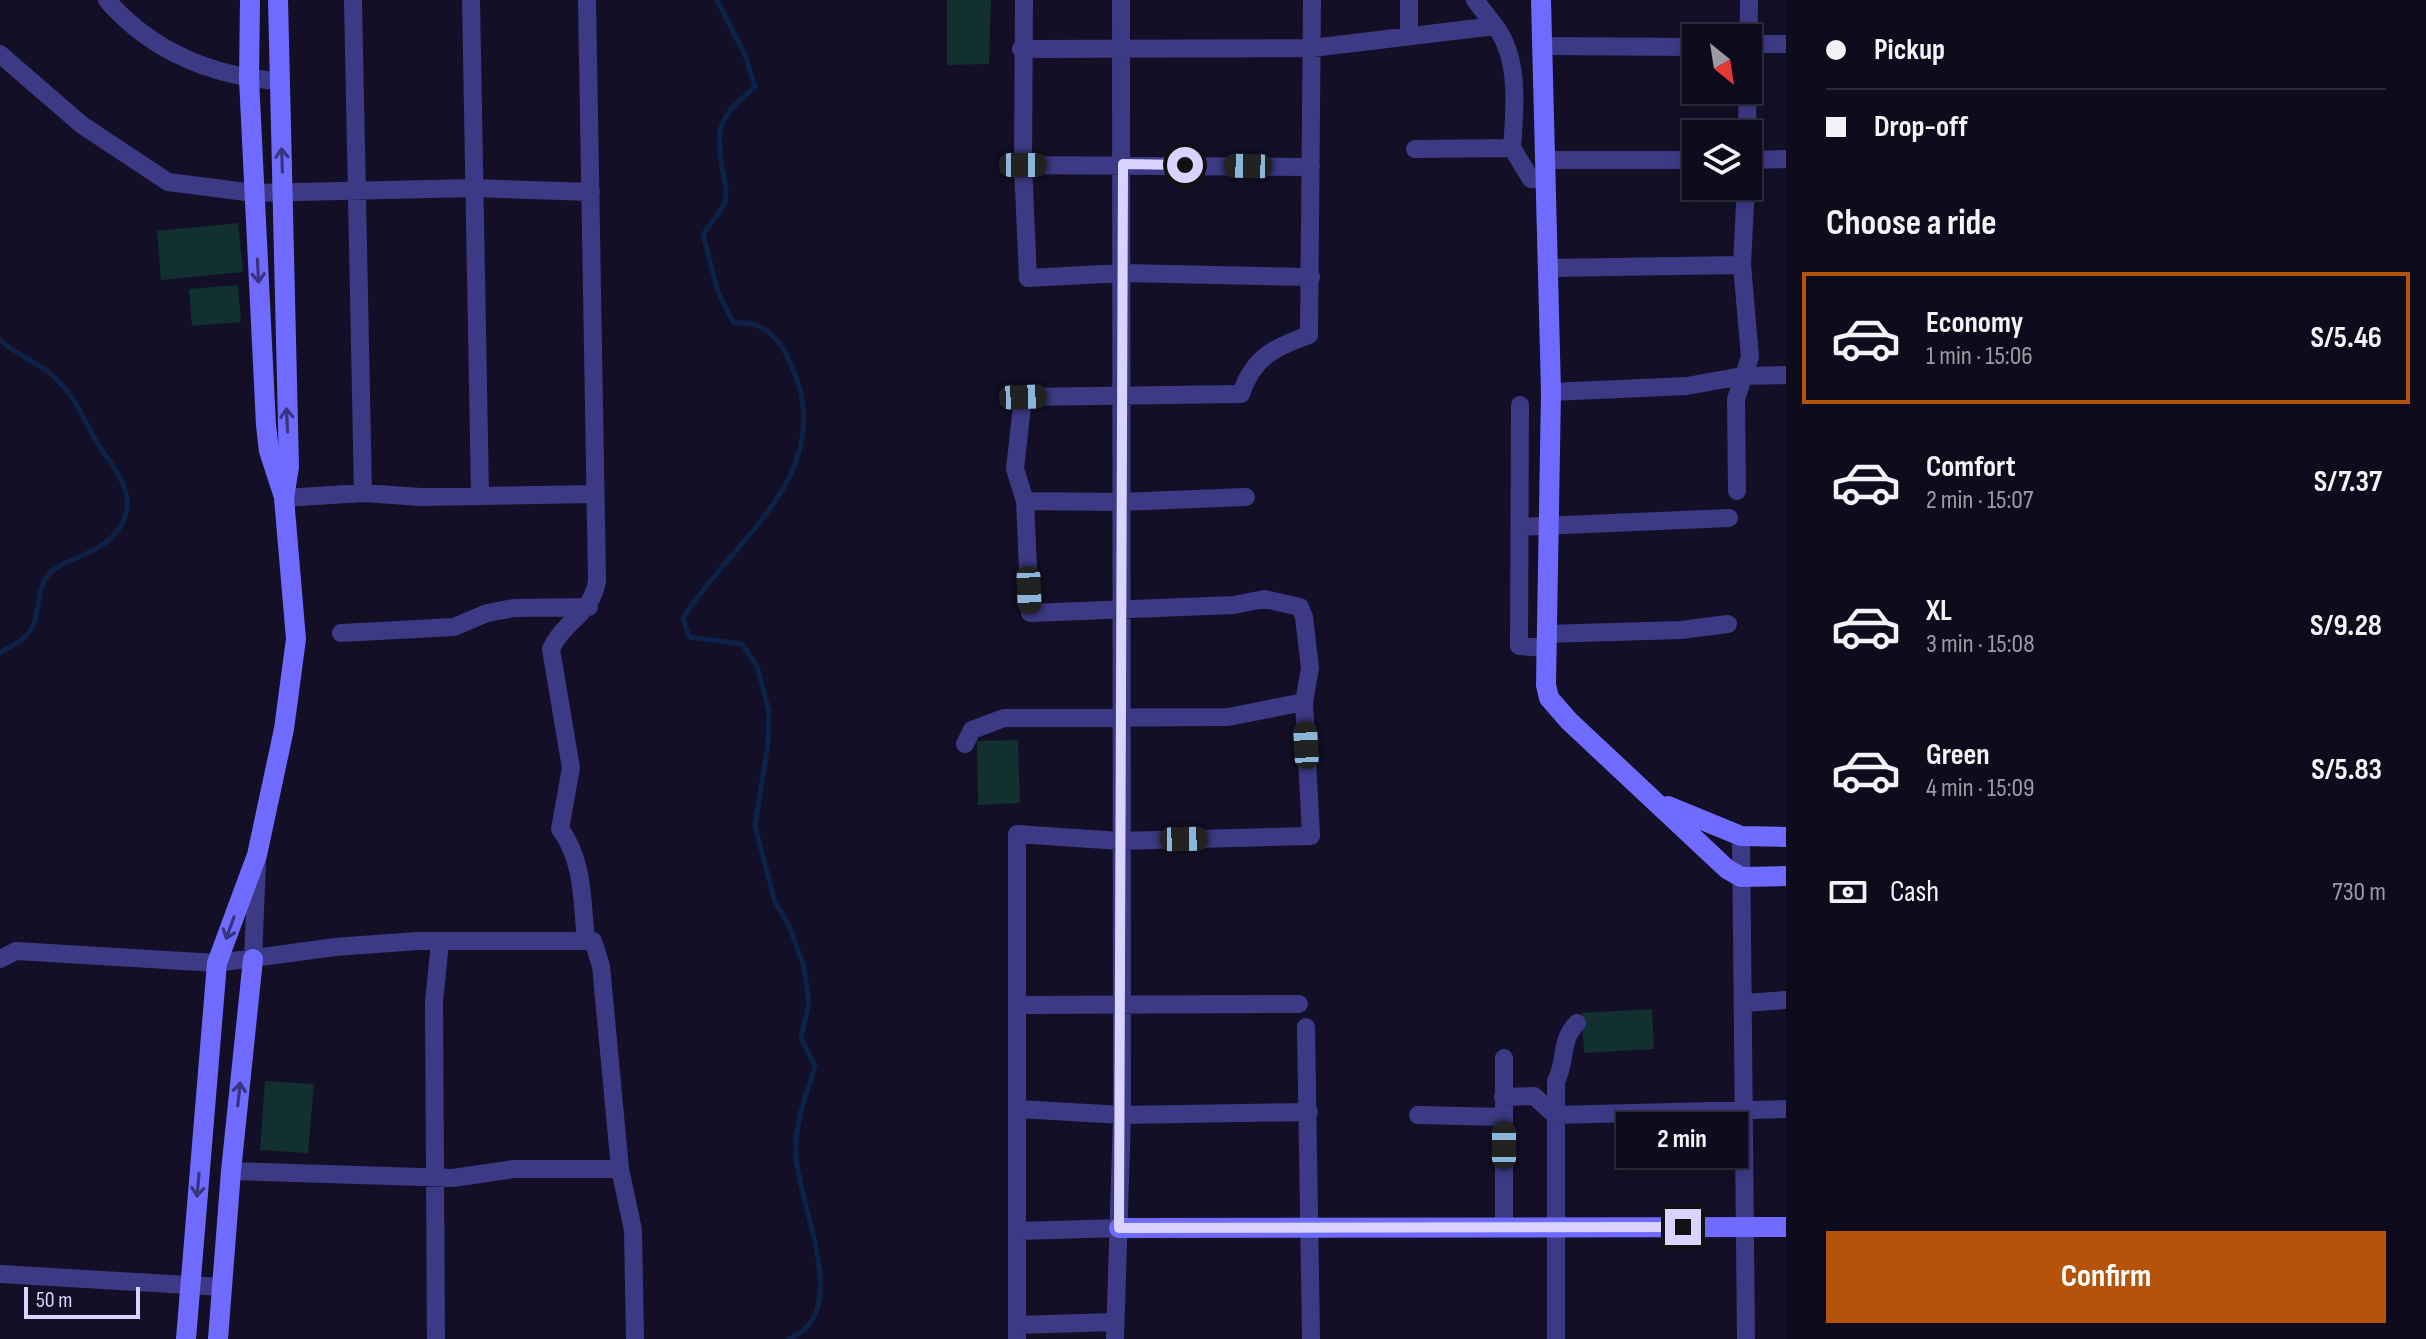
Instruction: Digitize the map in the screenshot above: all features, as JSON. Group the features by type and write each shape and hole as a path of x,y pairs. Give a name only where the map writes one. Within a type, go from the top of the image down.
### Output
{"street":[{"path":"107,0 126,22 168,52 249,79 280,81"},
{"path":"186,1339 217,963 257,855 284,729 296,639 284,498 269,451 266,425 249,79 250,0"},
{"path":"278,0 283,337 289,467 284,498"},
{"path":"353,0 363,493"},
{"path":"471,0 480,495"},
{"path":"586,941 582,893 573,852 560,829 571,768 551,649 558,634 589,607 597,581 587,0"},
{"path":"1024,0 1021,49 1028,278 1123,273 1311,277"},
{"path":"1121,0 1123,273 1119,395 1120,502 1120,610 1120,718 1120,841 1120,1006 1122,1115 1115,1330 1017,1332 1017,834 1120,841 1311,836 1304,702 1310,668 1300,607 1264,599 1234,605 1120,610 1030,613 1025,501 1015,469 1023,397 1119,395 1241,394 1245,381 1264,355 1309,335 1312,0"},
{"path":"1409,0 1409,36"},
{"path":"1475,0 1510,52 1514,112 1512,148 1531,179 1544,169 1682,161"},
{"path":"1541,0 1551,392 1546,685 1557,709 1660,803 1720,864 1741,877 1786,876"},
{"path":"1748,24 1749,0"},
{"path":"1021,49 1312,48 1495,26"},
{"path":"1762,44 1786,44"},
{"path":"1543,46 1682,47"},
{"path":"0,54 82,125 168,182 254,193 474,188 591,192"},
{"path":"1415,149 1512,148"},
{"path":"1762,160 1786,159"},
{"path":"1023,165 1311,167"},
{"path":"1737,491 1736,399 1750,357 1742,265 1745,200"},
{"path":"1548,268 1742,265"},
{"path":"1551,392 1687,386 1742,376 1786,375"},
{"path":"1520,405 1519,646 1728,624"},
{"path":"284,498 363,493 384,497 594,494"},
{"path":"1025,501 1120,502 1246,497"},
{"path":"1520,527 1729,518"},
{"path":"341,633 454,627 487,613 514,608 589,607"},
{"path":"965,744 972,730 1004,718 1228,717 1304,702"},
{"path":"1660,803 1741,836 1786,837"},
{"path":"1741,836 1746,1339"},
{"path":"218,1339 231,1171 253,959 257,855"},
{"path":"0,959 16,951 217,963 335,947 440,942 593,941 601,966 620,1169 633,1230 635,1339"},
{"path":"436,1339 434,1002 440,942"},
{"path":"1744,1003 1786,1000"},
{"path":"1017,1005 1299,1004"},
{"path":"1556,1339 1556,1081 1562,1070 1564,1041 1577,1023"},
{"path":"1306,1027 1311,1339"},
{"path":"1504,1058 1504,1228"},
{"path":"1503,1097 1534,1096 1555,1115 1786,1109"},
{"path":"1019,1109 1122,1115 1309,1112"},
{"path":"1418,1115 1504,1117"},
{"path":"231,1171 434,1178 514,1169 620,1169"},
{"path":"1018,1231 1119,1228 1786,1227"},
{"path":"0,1274 222,1287"}],"green space":[{"path":"947,0 991,0 989,64 947,65"},
{"path":"238,223 243,272 161,280 157,231"},
{"path":"238,285 241,322 192,326 189,289"},
{"path":"1018,740 1020,803 978,805 977,741"},
{"path":"1652,1009 1654,1049 1584,1053 1582,1013"},
{"path":"265,1081 314,1084 308,1153 260,1150"}],"waterway":[{"path":"717,0 745,55 755,87 724,120 719,139 725,199 703,235 718,292 733,322 756,325 778,341 798,383 804,418 800,451 787,481 769,510 683,618 689,637 742,644 757,666 769,711 768,743 755,826 775,902 789,925 804,967 809,1003 801,1038 815,1066 799,1122 796,1156 818,1256 818,1307 808,1326 789,1339"},
{"path":"0,340 45,369 64,388 119,475 127,498 127,510 116,533 96,549 49,574 41,589 31,630 0,653"}],"route":[{"path":"1185,165 1123,164 1119,395 1122,1115 1119,1228 1683,1227"}]}
